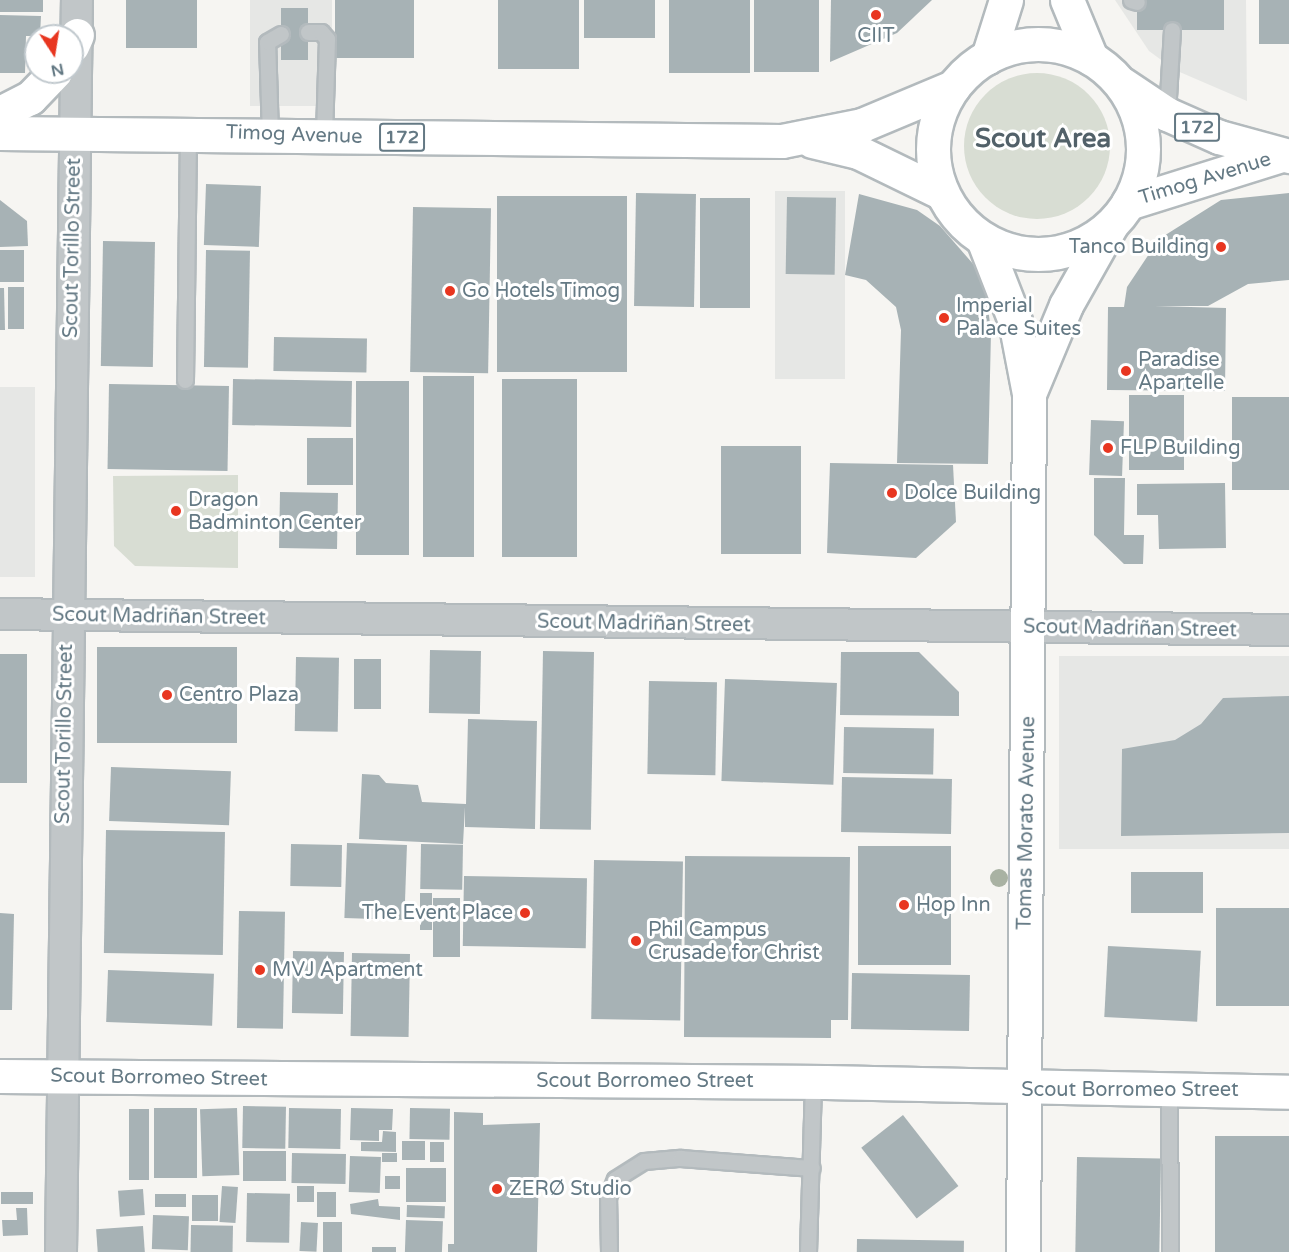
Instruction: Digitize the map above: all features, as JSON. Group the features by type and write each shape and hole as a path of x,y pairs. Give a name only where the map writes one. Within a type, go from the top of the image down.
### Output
{"street":[{"name":"Scout Torillo Street","path":"75,24 77,0"},
{"path":"988,57 1006,0"},
{"path":"1067,0 1091,58"},
{"name":"172","path":"1040,44 1091,58 1120,82 1138,116 1143,141 1142,167 1119,214 1075,247 1044,254 1013,250 983,239 942,193 934,162 934,130 953,87 988,57 1040,44"},
{"name":"Timog Avenue","path":"1120,82 1167,114 1285,155"},
{"path":"0,113 30,98 43,84"},
{"name":"Scout Torillo Street","path":"61,1252 60,1077 74,84"},
{"name":"Timog Avenue","path":"804,140 909,109 953,87"},
{"name":"Timog Avenue","path":"0,133 189,132 324,137 804,140 849,148 942,193"},
{"name":"Timog Avenue","path":"1119,214 1285,155"},
{"name":"Tomas Morato Avenue","path":"1029,394 1066,305 1119,214"},
{"name":"Tomas Morato Avenue","path":"983,239 1015,321 1029,394 1023,1252"},
{"name":"Scout Madriñan Street","path":"0,614 68,617 1289,630"},
{"name":"Scout Borromeo Street","path":"0,1076 813,1082 1023,1090 1289,1092"}],"lane":[{"path":"1167,114 1172,30"},
{"path":"308,32 321,32 327,39 324,137"},
{"path":"270,135 267,42 281,34"},
{"path":"185,380 189,132"},
{"path":"808,1252 813,1082"},
{"path":"1169,1091 1170,1252"},
{"path":"609,1252 608,1197 615,1179 644,1161 681,1158 812,1168"}],"shaded area":[{"path":"250,0 332,0 332,106 250,106"},
{"path":"1115,0 1246,0 1247,101 1175,70 1149,51"},
{"path":"1037,73 1065,79 1088,95 1104,118 1110,146 1104,174 1088,197 1065,213 1037,219 1009,213 986,197 970,174 964,146 970,118 986,95 1009,79"},
{"path":"775,191 845,191 845,379 775,379"},
{"path":"0,387 35,387 35,577 0,577"},
{"name":"Dragon Badminton Center","path":"238,475 238,568 135,566 114,546 113,476"},
{"path":"1059,656 1289,656 1289,849 1059,849"}],"building":[{"path":"0,0 43,0 43,12 0,12"},
{"path":"126,0 197,0 197,48 126,48"},
{"path":"335,0 414,0 414,58 335,58"},
{"path":"498,0 579,0 579,69 498,69"},
{"path":"584,0 655,0 655,38 584,38"},
{"path":"669,0 750,0 750,73 669,73"},
{"path":"754,0 819,0 819,72 754,72"},
{"path":"831,0 932,0 897,33 830,62"},
{"path":"1137,0 1224,0 1224,30 1137,30"},
{"path":"1259,0 1289,0 1289,44 1259,44"},
{"path":"281,8 308,8 308,60 281,60"},
{"path":"0,15 41,16 41,24 24,24 24,73 0,73"},
{"path":"206,184 261,186 259,247 204,245"},
{"path":"636,193 696,194 694,307 634,306"},
{"path":"1289,193 1289,280 1248,284 1208,306 1155,306 1226,308 1225,391 1107,390 1108,307 1124,307 1127,287 1159,239 1221,200"},
{"name":"Imperial Palace Suites","path":"859,194 917,210 940,226 974,265 986,291 991,332 988,464 897,463 901,330 896,307 866,280 845,275"},
{"path":"497,196 627,196 627,372 497,372"},
{"path":"787,197 836,198 835,275 786,274"},
{"path":"700,198 750,198 750,308 700,308"},
{"path":"0,200 27,221 28,246 0,247"},
{"name":"Go Hotels Timog","path":"413,207 491,208 488,373 410,372"},
{"path":"103,241 155,242 153,367 101,366"},
{"path":"0,250 24,250 24,282 0,282"},
{"path":"206,250 250,251 248,368 204,367"},
{"path":"8,287 24,287 24,329 8,329"},
{"path":"0,288 4,288 5,330 0,330"},
{"path":"274,337 367,339 366,373 273,371"},
{"path":"423,376 474,376 474,557 423,557"},
{"path":"233,379 352,381 351,427 232,425"},
{"path":"502,379 577,379 577,557 502,557"},
{"path":"356,381 409,381 409,555 356,555"},
{"path":"109,384 229,386 227,471 108,469"},
{"path":"1129,395 1184,395 1184,470 1129,470"},
{"path":"1232,397 1289,397 1289,490 1232,490"},
{"name":"FLP Building","path":"1091,420 1124,421 1122,476 1089,475"},
{"path":"307,438 353,438 353,485 307,485"},
{"path":"721,446 801,446 801,554 721,554"},
{"name":"Dolce Building","path":"830,463 953,465 956,522 916,558 827,553"},
{"path":"1094,478 1125,478 1124,535 1144,535 1143,564 1124,564 1094,535"},
{"path":"1225,483 1226,548 1159,549 1158,515 1137,515 1137,484"},
{"path":"280,492 338,493 337,549 279,548"},
{"name":"Centro Plaza","path":"97,647 237,647 237,743 97,743"},
{"path":"430,650 481,651 480,714 429,713"},
{"path":"543,651 594,652 591,830 540,829"},
{"path":"841,652 919,652 959,692 959,716 840,715"},
{"path":"0,654 27,654 27,783 0,783"},
{"path":"296,657 339,658 338,732 295,731"},
{"path":"354,659 381,659 381,709 354,709"},
{"path":"725,679 837,683 833,785 721,781"},
{"path":"649,681 717,682 715,775 647,774"},
{"path":"1289,696 1289,833 1121,836 1122,749 1175,740 1201,724 1223,698"},
{"path":"468,719 537,721 535,829 465,827 465,807 463,844 359,839 362,774 379,775 386,783 418,785 422,802 466,804"},
{"path":"844,727 934,729 933,775 843,773"},
{"path":"111,767 231,771 229,825 109,821"},
{"path":"842,777 952,779 951,834 841,832"},
{"path":"106,830 225,832 223,955 104,953"},
{"path":"347,843 407,845 404,920 344,918"},
{"path":"291,844 342,845 341,887 290,886"},
{"path":"421,844 463,845 462,890 420,889"},
{"name":"Hop Inn","path":"858,846 951,846 951,965 858,965"},
{"path":"685,856 850,857 848,1020 831,1020 831,1038 684,1037"},
{"name":"Phil Campus Crusade for Christ","path":"594,860 683,862 680,1021 591,1019"},
{"path":"1131,872 1203,872 1203,913 1131,913"},
{"name":"The Event Place","path":"464,876 587,878 586,948 463,946"},
{"path":"420,893 432,893 432,930 420,930"},
{"path":"433,898 460,898 460,957 433,957"},
{"path":"1216,908 1289,908 1289,1006 1216,1006"},
{"name":"MVJ Apartment","path":"239,911 285,912 283,1029 237,1028"},
{"path":"0,913 14,914 12,1010 0,1010"},
{"path":"1108,946 1201,951 1197,1022 1104,1017"},
{"path":"293,951 344,952 343,1014 292,1013"},
{"path":"352,953 410,954 409,1037 351,1036"},
{"path":"108,970 214,974 212,1026 106,1022"},
{"path":"852,973 970,975 969,1031 851,1029"},
{"path":"243,1106 286,1107 285,1149 242,1148"},
{"path":"154,1108 197,1108 197,1178 154,1178"},
{"path":"237,1108 239,1175 202,1176 200,1109"},
{"path":"289,1108 341,1109 340,1149 288,1148"},
{"path":"351,1108 393,1109 392,1130 379,1130 379,1141 350,1140"},
{"path":"410,1108 450,1109 449,1140 409,1139"},
{"path":"129,1109 149,1109 149,1180 129,1180"},
{"name":"ZERØ Studio","path":"454,1112 483,1113 483,1125 540,1123 537,1252 448,1252 448,1244 454,1244"},
{"path":"903,1115 958,1186 917,1219 861,1148"},
{"path":"383,1131 396,1132 396,1152 361,1151 361,1142 382,1142"},
{"path":"1215,1136 1289,1136 1289,1252 1215,1252"},
{"path":"402,1141 425,1141 425,1160 402,1160"},
{"path":"430,1142 444,1142 444,1162 430,1162"},
{"path":"243,1151 286,1151 286,1181 243,1181"},
{"path":"292,1153 346,1154 345,1184 291,1183"},
{"path":"382,1153 397,1153 397,1162 382,1162"},
{"path":"350,1156 381,1157 380,1193 349,1192"},
{"path":"1077,1157 1161,1158 1159,1252 1075,1252"},
{"path":"406,1168 446,1168 446,1202 406,1202"},
{"path":"385,1176 400,1176 400,1189 385,1189"},
{"path":"222,1186 238,1187 235,1223 219,1222"},
{"path":"297,1186 314,1186 314,1202 297,1202"},
{"path":"143,1189 145,1215 120,1217 118,1191"},
{"path":"1,1192 33,1192 33,1204 1,1204"},
{"path":"317,1192 336,1192 336,1217 317,1217"},
{"path":"247,1193 290,1194 289,1243 246,1242"},
{"path":"155,1194 186,1194 186,1207 155,1207"},
{"path":"192,1195 218,1195 218,1221 192,1221"},
{"path":"378,1199 379,1206 400,1207 400,1220 351,1214 350,1204"},
{"path":"407,1205 445,1206 445,1218 407,1217"},
{"path":"16,1208 27,1208 28,1235 3,1236 2,1220 17,1220"},
{"path":"153,1215 189,1216 188,1250 152,1249"},
{"path":"406,1220 443,1221 442,1252 405,1252"},
{"path":"301,1222 318,1223 316,1252 299,1251"},
{"path":"323,1222 342,1222 342,1252 323,1252"},
{"path":"191,1225 233,1226 233,1252 191,1252"},
{"path":"143,1226 145,1252 98,1252 96,1229"},
{"path":"857,1239 964,1241 964,1252 857,1252"},
{"path":"372,1247 396,1247 396,1252 372,1252"}],"place":[{"name":"CIIT","path":"876,15"},
{"name":"Tanco Building","path":"1221,247"},
{"name":"Go Hotels Timog","path":"450,291"},
{"name":"Imperial Palace Suites","path":"944,318"},
{"name":"Paradise Apartelle","path":"1126,371"},
{"name":"FLP Building","path":"1108,448"},
{"name":"Dolce Building","path":"892,493"},
{"name":"Dragon Badminton Center","path":"176,511"},
{"name":"Centro Plaza","path":"167,695"},
{"name":"Hop Inn","path":"904,905"},
{"name":"The Event Place","path":"525,913"},
{"name":"Phil Campus Crusade for Christ","path":"636,941"},
{"name":"MVJ Apartment","path":"260,970"},
{"name":"ZERØ Studio","path":"497,1189"}],"district":[{"name":"Scout Area","path":"1043,139"}]}
